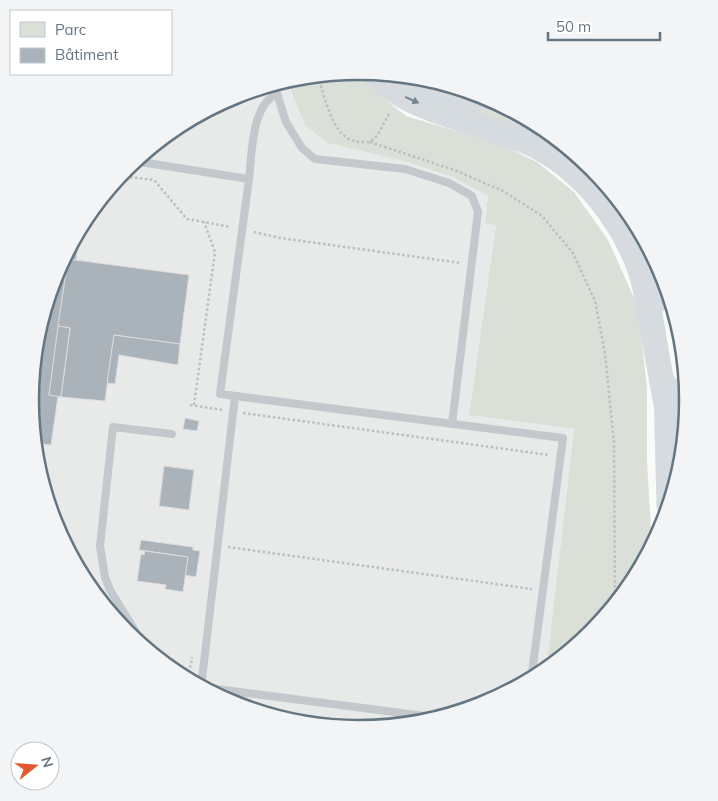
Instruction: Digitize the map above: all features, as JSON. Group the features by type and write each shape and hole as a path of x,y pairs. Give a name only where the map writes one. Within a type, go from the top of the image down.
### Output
{"highway":[{"path":"382,81 400,95 428,108 533,145 561,162 589,186 610,212 628,245 640,273 649,306 666,404"},
{"path":"428,88 434,91 464,98"},
{"path":"659,288 663,335 668,482"}],"lane":[{"path":"276,91 286,122 302,148 315,159 405,170 449,183 472,196 478,212 452,424"},
{"path":"277,94 272,96 262,108 256,123 220,394 564,438 532,670"},
{"path":"145,163 249,179"},
{"path":"202,680 235,396"},
{"path":"131,625 110,590 105,577 100,546 113,427 172,434"},
{"path":"221,690 419,715"}],"path":[{"path":"320,83 335,125 342,135 354,141 370,142 458,171 503,191 542,216 572,253 595,301 605,353 614,443 615,592"},
{"path":"370,142 377,136 393,107"},
{"path":"130,177 154,180 187,219 280,238 441,260 471,267"},
{"path":"194,405 215,252 204,222"},
{"path":"190,405 561,457"},
{"path":"218,546 543,590"}],"shaded area":[{"path":"290,88 291,92 401,160 447,173 488,196 485,224 496,225 469,415 574,429 547,660 501,688 442,710 421,715 380,720 326,719 276,710 217,688 164,655 118,612 82,561 63,523 45,463 39,421 41,359 56,298 63,278 82,240 105,206 133,174 164,146 181,134 217,113 256,97"}],"green space":[{"path":"366,80 378,94 406,116 502,145 537,162 574,192 608,240 638,307 647,389 647,462 651,531 636,561 600,612 547,660 574,429 469,415 496,225 485,224 488,196 453,177 401,160 328,143 305,125 290,88 317,83"},
{"path":"458,107 491,109 537,134 554,146 585,174 610,203"}],"building":[{"path":"78,247 76,260 72,259"},
{"path":"72,259 189,275 180,344 114,335 105,401 61,397 70,328 58,326 66,271"},
{"path":"66,271 49,395 58,396 51,445 41,444 41,442 39,380 41,359 50,318"},
{"path":"58,326 70,328 61,397 49,395"},
{"path":"114,335 180,344 178,365 119,355 115,384 107,383"},
{"path":"185,418 199,421 197,431 183,429"},
{"path":"164,466 194,470 189,510 159,506"},
{"path":"141,540 193,547 193,550 200,551 196,577 185,575 188,557 139,550"},
{"path":"145,551 188,557 183,592 165,589 166,585 137,581 141,554 144,555"}]}
